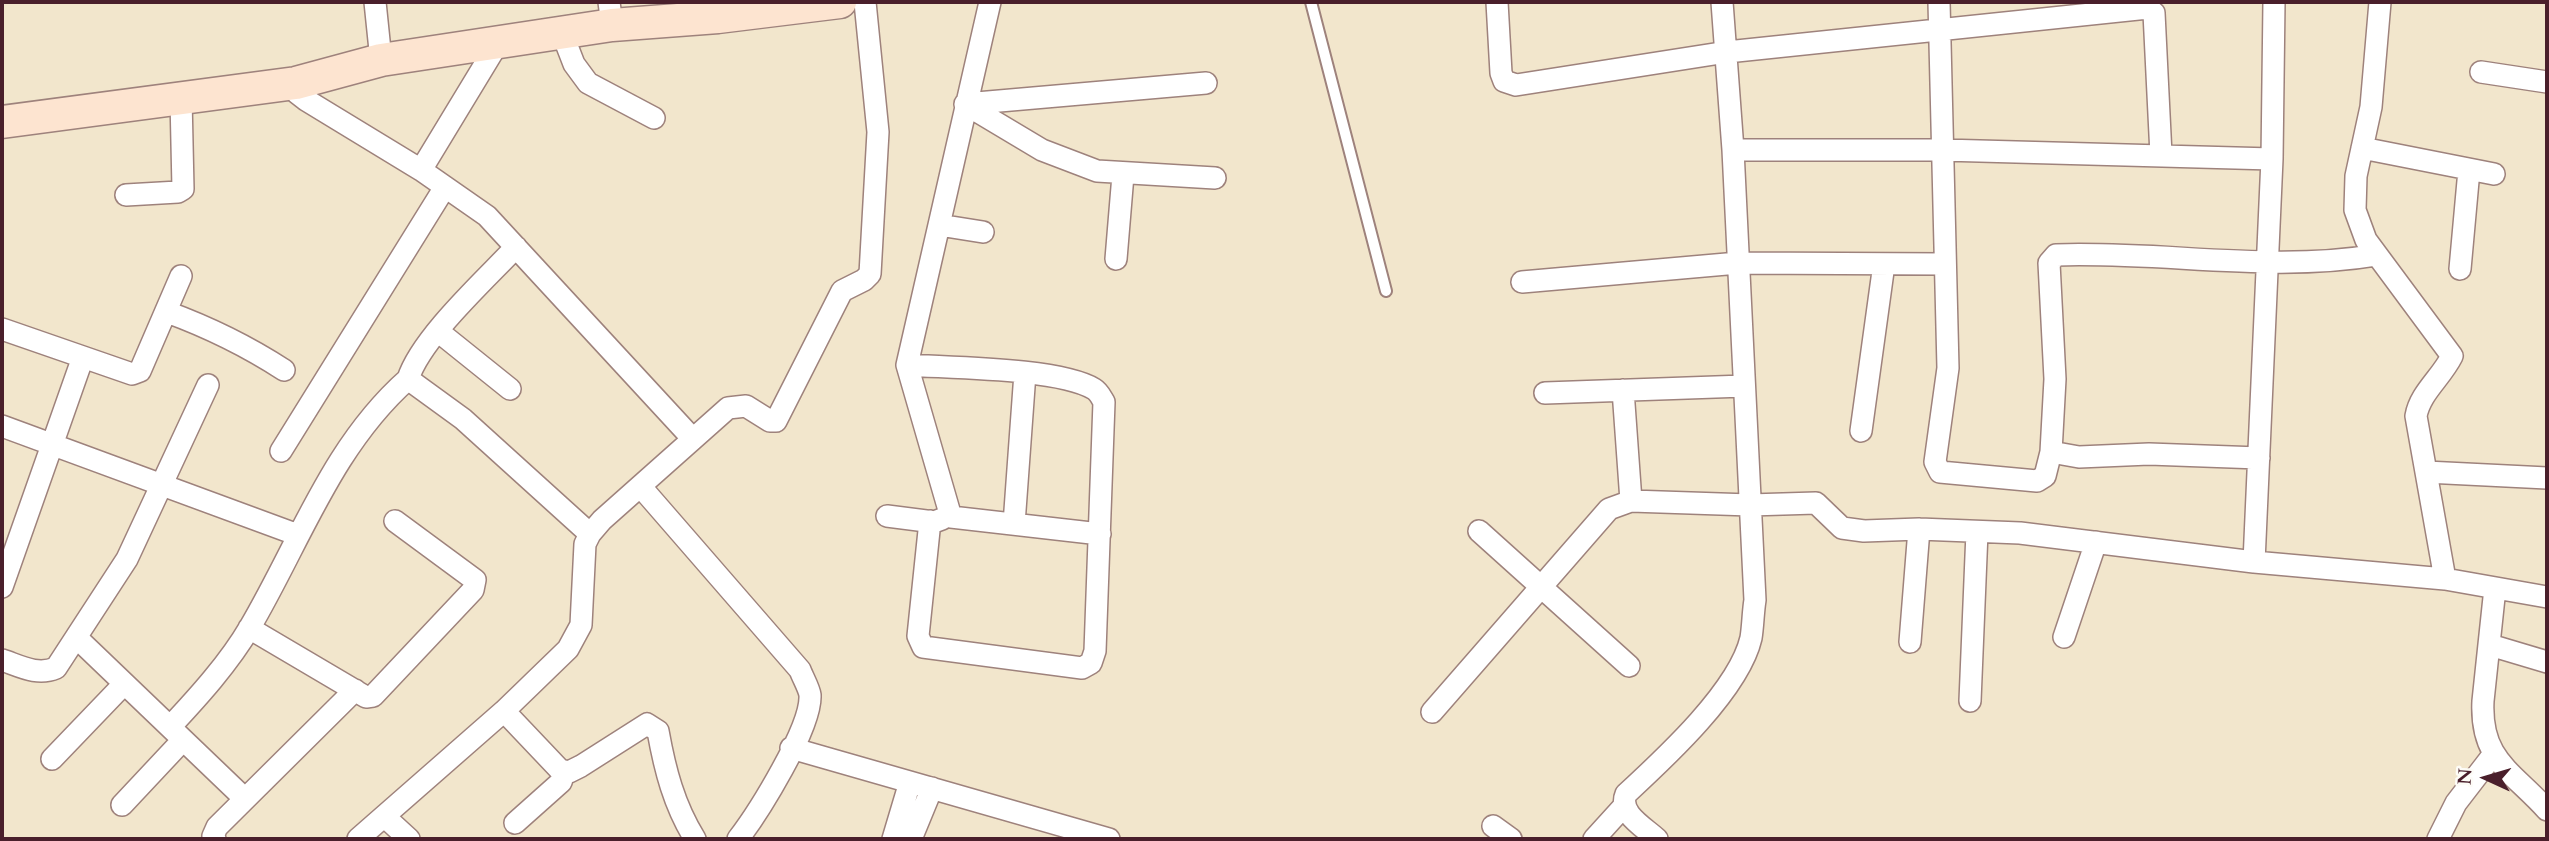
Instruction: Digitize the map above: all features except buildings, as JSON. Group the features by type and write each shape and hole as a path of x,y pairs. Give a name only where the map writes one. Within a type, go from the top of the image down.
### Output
{"main road":[{"path":"2,122 296,83 382,60 562,33 611,13 840,2"}],"street":[{"path":"374,2 382,60"},
{"path":"358,839 504,711 556,662 577,635 583,613 585,544 590,534 692,438 728,408 746,406 770,421 776,421 842,291 870,274 878,132 865,2"},
{"path":"907,365 1025,373 1084,385 1097,391 1104,402 1095,652 1091,663 1082,668 923,647 918,636 941,519 907,365 912,331 990,2"},
{"path":"1497,2 1501,73 1504,81 1509,84 1727,52 2148,8 2154,13 2161,155"},
{"path":"1594,839 1624,806 1626,794 1671,752 1731,679 1750,640 1755,600 1733,150 1722,2"},
{"path":"1939,2 1948,368 1936,468 1946,474 2037,481 2045,476 2051,452 2055,379 2050,324 2049,264 2052,259 2064,254 2266,263 2333,262 2377,255"},
{"path":"2254,562 2272,159 2274,2"},
{"path":"2380,2 2374,83 2356,176 2355,210 2366,240 2452,356 2442,375 2418,401 2416,416 2445,579"},
{"path":"562,33 574,64 588,83 653,118"},
{"path":"421,170 498,43"},
{"path":"2481,72 2547,82"},
{"path":"296,83 297,93 306,100 421,170 487,216 692,438"},
{"path":"965,104 1206,83"},
{"path":"126,195 178,192 183,189 181,98"},
{"path":"965,104 1042,150 1097,171 1123,175 1215,178"},
{"path":"2362,148 2494,174"},
{"path":"1733,150 1943,150 2272,159"},
{"path":"2460,269 2469,170"},
{"path":"1116,259 1123,175"},
{"path":"281,451 445,187"},
{"path":"939,225 983,232"},
{"path":"122,805 176,734 249,628 332,470 387,400 408,379 413,364 439,332 516,247"},
{"path":"1522,282 1738,263 1945,264"},
{"path":"1861,431 1884,264"},
{"path":"2,330 132,374 140,371 181,276"},
{"path":"167,312 246,347 285,370"},
{"path":"439,332 510,389"},
{"path":"2,587 83,357"},
{"path":"1014,524 1025,373"},
{"path":"408,379 463,419 590,534"},
{"path":"2,660 33,671 47,672 56,668 127,559 208,385"},
{"path":"1545,393 1744,386"},
{"path":"1623,390 1631,501"},
{"path":"2,426 298,535"},
{"path":"2051,452 2079,457 2149,454 2259,458"},
{"path":"2426,472 2547,478"},
{"path":"641,488 800,670 810,695 806,716 761,810 738,839"},
{"path":"1432,712 1543,588 1609,509 1631,501 1750,505 1816,503 1842,528 1864,531 1919,529 2020,533 2254,562 2445,579 2547,597"},
{"path":"887,516 1014,524 1100,534"},
{"path":"249,628 366,697 373,696 472,590 475,580 395,520"},
{"path":"1910,642 1919,529"},
{"path":"1479,531 1629,666"},
{"path":"1970,701 1977,531"},
{"path":"2064,637 2096,542"},
{"path":"2495,588 2483,718 2493,755 2547,810"},
{"path":"77,638 244,798"},
{"path":"2490,645 2547,662"},
{"path":"52,759 124,684"},
{"path":"213,838 217,827 244,798 355,690"},
{"path":"504,711 560,770 565,771 581,766 647,724 658,731 668,782 681,816 695,839"},
{"path":"791,748 1109,839"},
{"path":"2438,839 2456,803 2493,755"},
{"path":"514,823 561,782 565,771"},
{"path":"893,839 911,782"},
{"path":"911,839 932,788"},
{"path":"1624,806 1657,839"},
{"path":"385,817 409,839"},
{"path":"1493,825 1511,839"}],"lane":[{"path":"1311,2 1386,291"}]}
